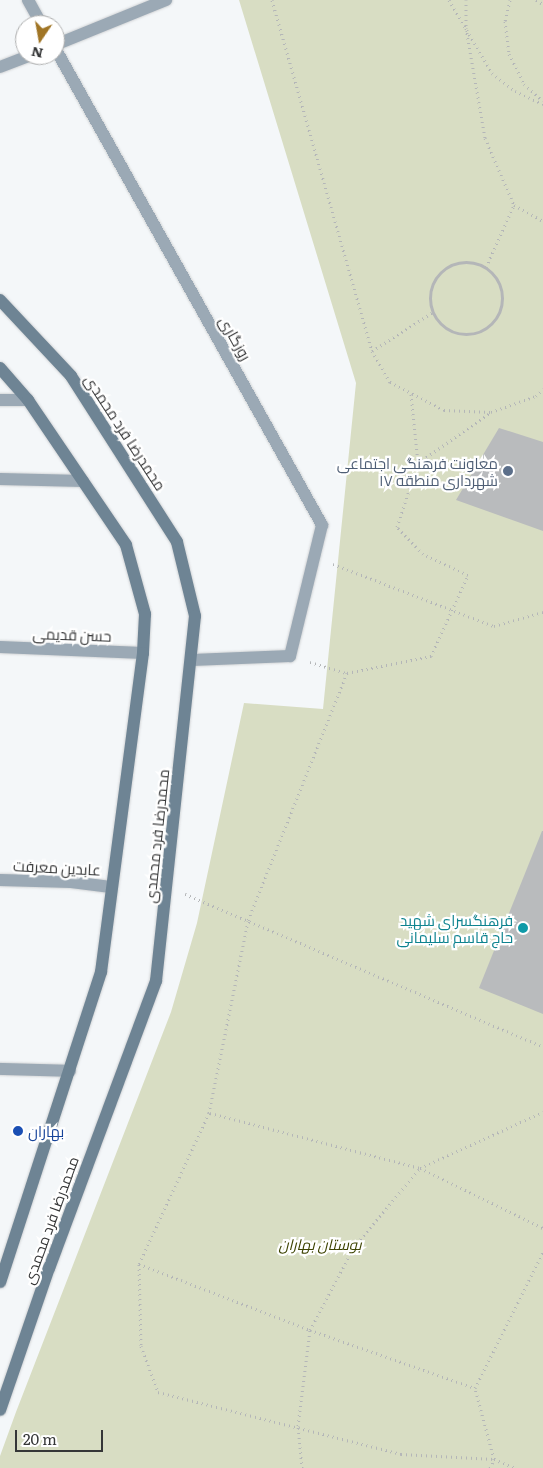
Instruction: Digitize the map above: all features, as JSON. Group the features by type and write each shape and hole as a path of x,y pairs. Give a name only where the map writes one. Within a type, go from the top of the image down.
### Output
{"main road":[{"name":"محمدرضا فرد محمدی","path":"0,300 71,376 177,542 195,616 192,660 156,981 48,1268 0,1410"},
{"name":"محمدرضا فرد محمدی","path":"0,368 28,400 126,545 145,614 143,653 101,972 70,1071 4,1260 0,1282"}],"street":[{"path":"28,0 36,15"},
{"path":"65,43 166,0"},
{"path":"0,67 15,61"},
{"name":"روزگاری","path":"65,65 322,525 290,656"},
{"path":"0,400 28,400"},
{"path":"0,479 83,481"},
{"name":"حسن قدیمی","path":"0,648 143,653"},
{"path":"192,660 290,656"},
{"name":"عابدین معرفت","path":"0,880 71,882 112,887"},
{"path":"0,1069 70,1071"}],"path":[{"path":"272,0 372,351 390,382 411,394 444,410 491,412"},
{"path":"449,0 492,73 515,91 543,103"},
{"path":"466,0 466,28 485,138 514,205 543,221"},
{"path":"510,0 505,20 509,54 524,84 543,103"},
{"path":"536,0 543,4"},
{"path":"486,267 514,205"},
{"path":"464,261 486,267 495,275 503,298 501,310 490,325 474,333 461,334 449,330 433,312 430,289 443,270 464,261"},
{"path":"372,351 433,312"},
{"path":"418,463 491,412 536,396 543,389"},
{"path":"290,656 348,672 431,656 468,576 423,554 397,527 418,463 411,394"},
{"path":"314,556 494,626 543,612"},
{"path":"348,672 248,921 209,1113 139,1264 141,1346 158,1392 298,1426 401,1454 494,1459 516,1468"},
{"path":"167,886 543,1047"},
{"path":"302,1468 298,1426 310,1330 354,1247 420,1168 543,1112"},
{"path":"209,1113 420,1168 543,1228"},
{"path":"490,1468 494,1459 475,1388 543,1252"},
{"path":"139,1264 310,1330 475,1388"}],"green space":[{"name":"بوستان بهاران","path":"239,0 543,0 543,1468 0,1468 0,1456 16,1412 171,1012 197,923 244,703 323,709 356,383"}],"building":[{"name":"معاونت فرهنگی اجتماعی شهرداری منطقه ۱۷","path":"499,428 543,442 543,531 456,500"},
{"name":"فرهنگسرای شهید حاج قاسم سلیمانی","path":"543,831 543,1014 479,988"}],"place":[{"name":"معاونت فرهنگی اجتماعی شهرداری منطقه ۱۷","path":"508,471"},
{"name":"فرهنگسرای شهید حاج قاسم سلیمانی","path":"523,928"},
{"name":"بهاران","path":"18,1131"}]}
